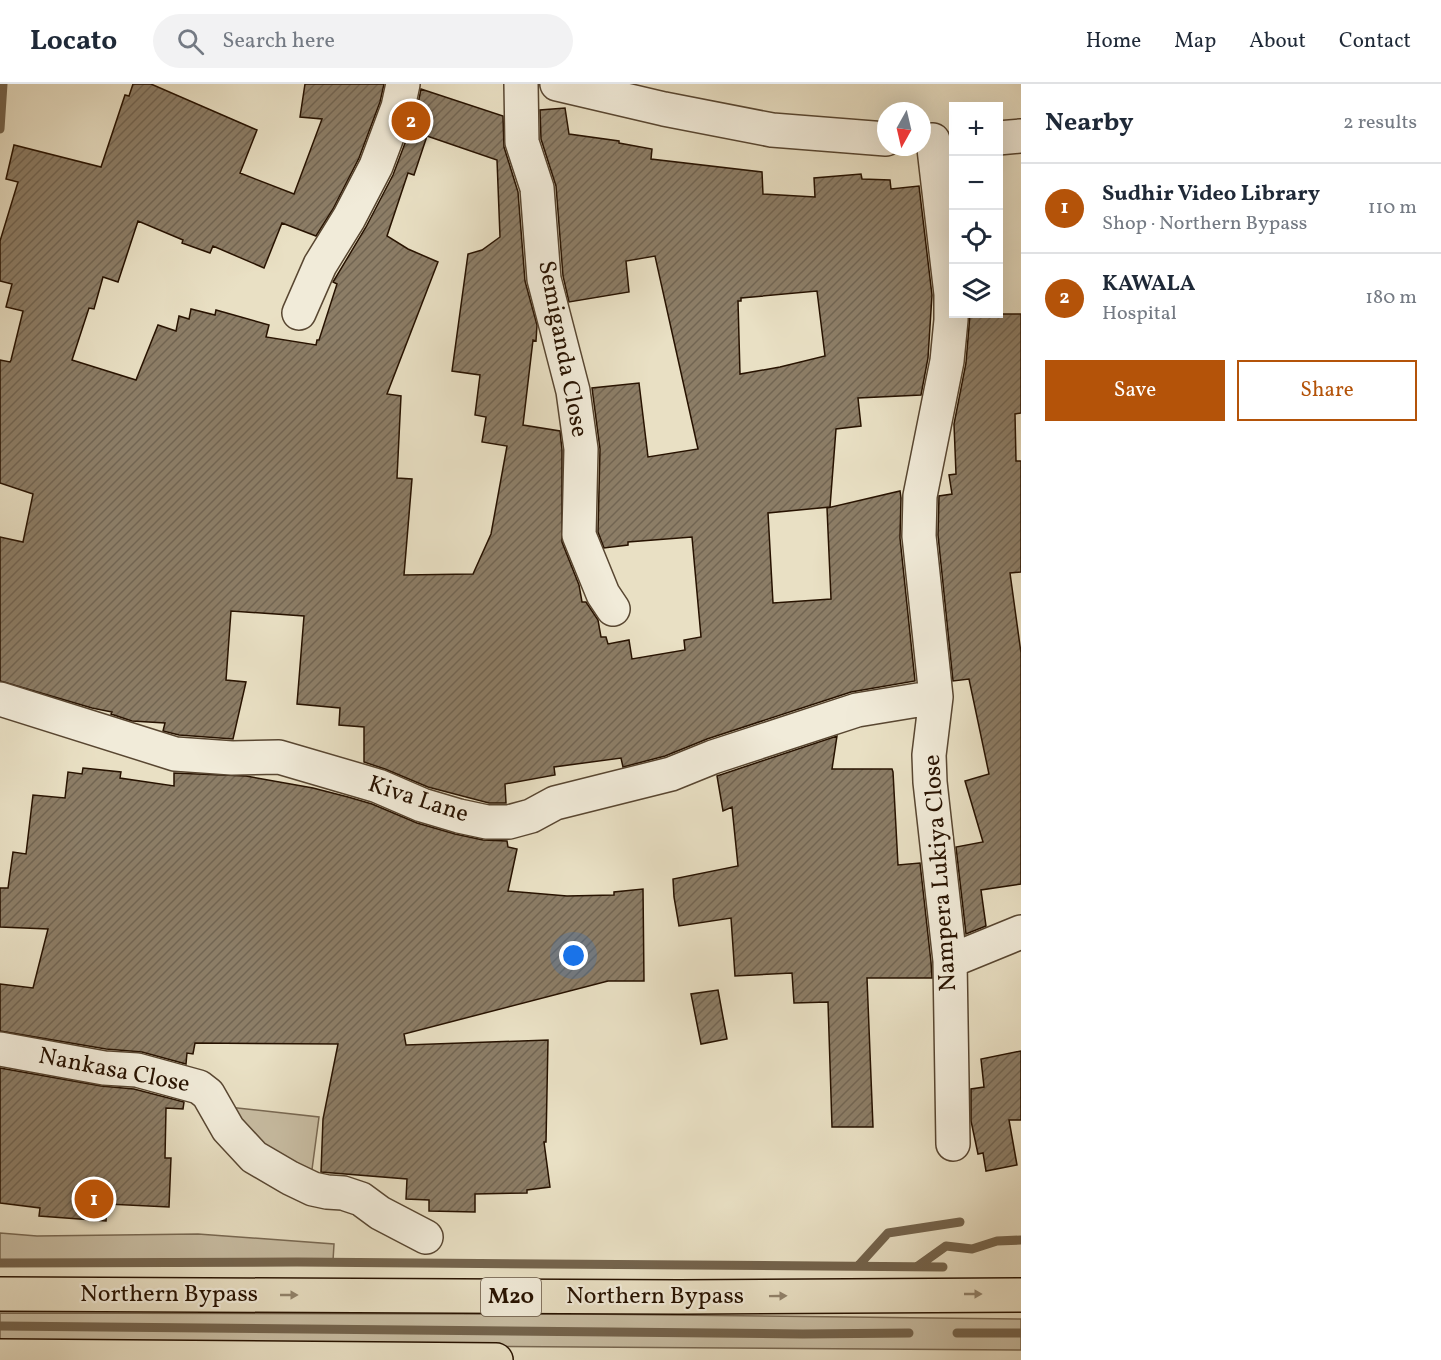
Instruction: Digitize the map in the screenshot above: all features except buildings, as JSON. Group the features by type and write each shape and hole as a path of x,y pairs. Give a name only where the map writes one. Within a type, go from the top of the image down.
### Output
{"highway":[{"name":"Northern Bypass","path":"0,1294 667,1297 1021,1295"},
{"path":"0,1356 496,1360"}],"street":[{"path":"299,312 320,266 349,218 376,166 398,107 403,84"},
{"name":"Semiganda Close","path":"521,84 522,142 537,188 544,279 573,391 581,449 579,535 603,594 613,609"},
{"path":"557,84 664,109 772,130 877,137"},
{"path":"1003,138 1021,136"},
{"name":"Nampera Lukiya Close","path":"936,140 951,294 951,320 947,361 920,496 920,536 936,697 929,755 930,782 950,961 953,1144"},
{"name":"Kiva Lane","path":"0,699 175,754 232,758 279,757 378,786 422,805 459,816 487,822 509,822 531,816 555,803 671,774 713,757 857,710 936,697"},
{"path":"950,961 1021,932"},
{"name":"Nankasa Close","path":"0,1049 104,1068 137,1070 199,1087 208,1094 228,1129 254,1157 313,1189 361,1198 380,1213 426,1237"}],"shaded area":[{"path":"228,1107 319,1117 311,1177 282,1168"},
{"path":"0,1233 37,1236 198,1234 334,1244 333,1261 220,1259 0,1262"},
{"path":"0,1313 581,1314 1021,1319 1021,1350 0,1343"}],"waterway":[{"path":"0,129 3,84"},
{"path":"858,1266 888,1233 960,1222"},
{"path":"918,1266 946,1246 972,1249 997,1241 1021,1240"},
{"path":"0,1263 297,1262 943,1267"},
{"path":"0,1326 803,1334 909,1333"},
{"path":"957,1333 1021,1333"}],"place":[{"name":"KAWALA","path":"411,121"},
{"name":"Sudhir Video Library","path":"94,1199"}]}
